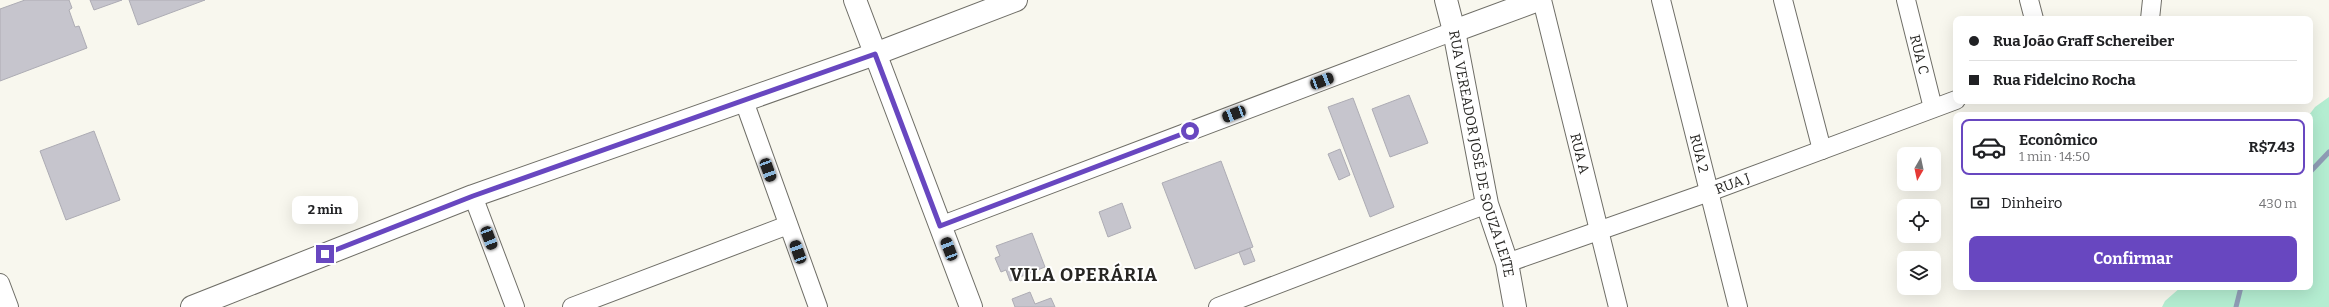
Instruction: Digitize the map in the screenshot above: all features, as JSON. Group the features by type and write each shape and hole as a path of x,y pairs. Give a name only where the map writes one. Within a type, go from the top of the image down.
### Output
{"street":[{"path":"854,0 971,307"},
{"path":"192,307 473,196 875,54 1016,0"},
{"name":"RUA VEREADOR JOSÉ DE SOUZA LEITE","path":"1446,0 1454,31 1487,204 1507,263 1515,307"},
{"path":"940,226 1538,0"},
{"name":"RUA A","path":"1542,0 1618,307"},
{"name":"RUA 2","path":"1662,0 1738,307"},
{"path":"1784,0 1822,150"},
{"name":"RUA C","path":"1906,0 1933,108"},
{"path":"2029,0 2033,16"},
{"path":"744,101 818,307"},
{"name":"RUA J","path":"1507,263 1709,192 1953,101"},
{"path":"473,196 515,307"},
{"path":"1218,307 1487,204"},
{"path":"572,307 788,225"},
{"path":"0,283 9,307"}],"green space":[{"path":"2329,97 2329,307 2162,307 2165,301 2178,290 2313,290 2313,112 2311,112 2315,107"}],"building":[{"path":"25,0 69,0 72,8 69,10 75,27 79,26 87,48 0,81 0,9"},
{"path":"90,0 122,0 94,10"},
{"path":"129,0 205,0 138,25"},
{"path":"1409,95 1428,143 1390,157 1372,109"},
{"path":"1353,98 1394,207 1370,217 1328,107"},
{"path":"94,131 120,200 66,220 40,151"},
{"path":"1340,149 1350,175 1339,180 1328,154"},
{"path":"1221,161 1253,247 1195,269 1162,183"},
{"path":"1122,203 1131,228 1108,237 1099,212"},
{"path":"1032,233 1045,267 1010,281 1006,270 1001,272 995,258 1000,256 996,246"},
{"path":"1250,248 1255,261 1244,265 1239,252"},
{"path":"1030,292 1035,304 1051,298 1055,307 1015,307 1012,299"}],"waterway":[{"path":"2313,169 2329,152"},
{"path":"2236,307 2240,290"}],"district":[{"name":"VILA OPERÁRIA","path":"1084,275"}],"route":[{"path":"325,254 473,196 875,54 940,226 1190,131"}]}
